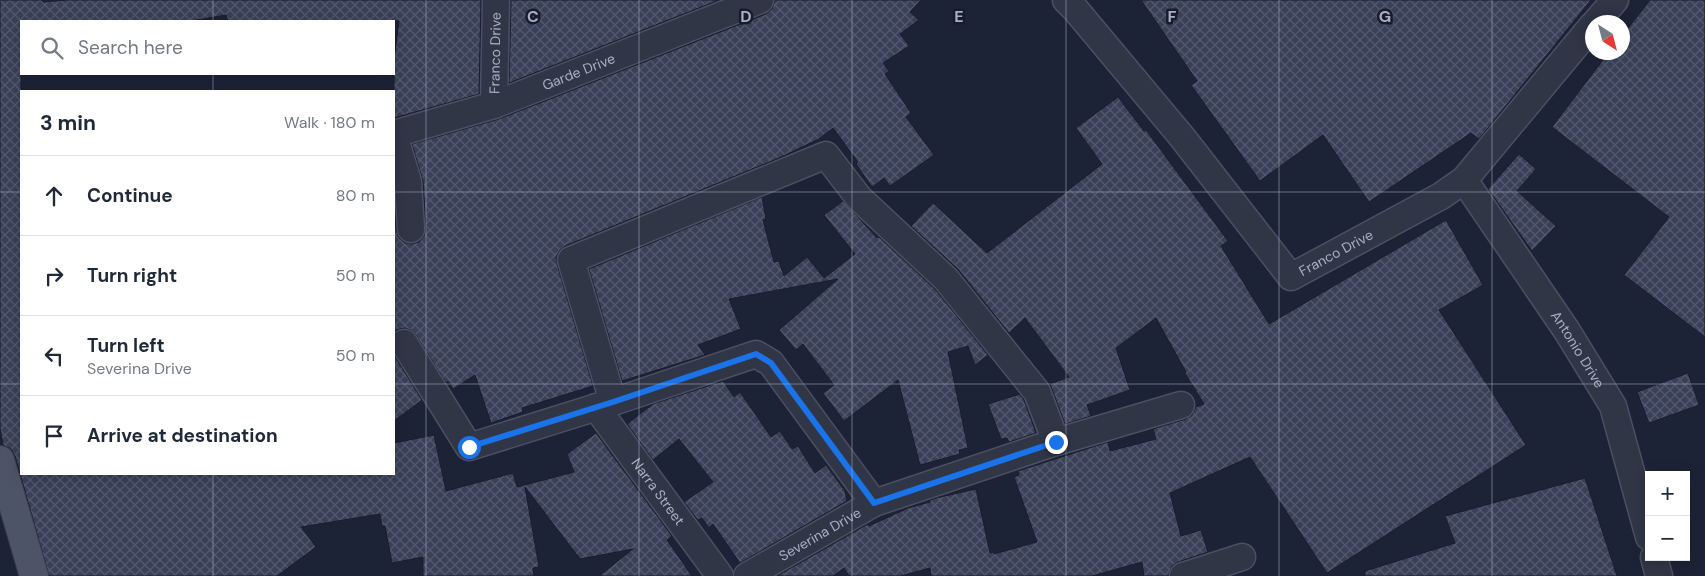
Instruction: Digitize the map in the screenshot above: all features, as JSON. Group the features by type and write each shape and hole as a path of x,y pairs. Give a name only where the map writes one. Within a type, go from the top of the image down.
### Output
{"main road":[{"path":"0,460 4,488 34,576"}],"street":[{"name":"Franco Drive","path":"494,105 496,0"},
{"name":"Garde Drive","path":"395,135 494,105 760,0"},
{"name":"Franco Drive","path":"1066,0 1182,137 1291,277 1441,196 1464,180 1585,34"},
{"path":"1602,15 1614,0"},
{"path":"395,138 408,182 411,229"},
{"name":"Narra Street","path":"720,576 605,405 571,260 826,155 859,198 946,279 1037,392 1056,442"},
{"name":"Antonio Drive","path":"1464,180 1567,331 1613,406 1645,522"},
{"path":"404,343 469,447 605,405 756,354 771,363 874,503"},
{"name":"Severina Drive","path":"747,576 874,503 1056,442 1180,405"},
{"path":"1183,576 1242,557"},
{"path":"1655,561 1659,576"}],"building":[{"path":"0,0 42,0 43,2 67,0 481,0 479,94 395,118 394,75 399,21 228,20 226,15 197,20 20,20 20,474 11,449 3,445 0,428"},
{"path":"511,0 719,0 509,83"},
{"path":"775,0 921,0 910,12 919,20 900,34 909,46 883,63 889,71 885,74 911,113 906,117 934,155 890,186 884,178 872,187 856,164 858,162 833,128 819,139 779,158 565,246 556,257 557,264 593,386 522,408 523,412 491,423 475,375 453,389 448,381 446,383 411,330 404,328 395,332 395,212 396,230 399,238 405,243 419,242 424,236 426,229 423,181 412,144 499,119 766,14 772,9"},
{"path":"1141,0 1591,0 1479,139 1471,133 1369,202 1323,135 1260,181 1191,85 1197,81"},
{"path":"1650,0 1705,0 1705,337 1624,275 1669,217 1552,127 1603,60 1630,60 1630,26"},
{"path":"1118,97 1144,131 1146,130 1228,241 1221,246 1269,324 1446,220 1483,285 1439,310 1526,445 1327,573 1250,457 1170,493 1181,536 1201,530 1208,552 1178,562 1172,566 1168,576 1144,576 1142,562 1092,576 931,576 930,568 901,576 849,576 844,568 833,576 777,576 868,524 869,526 908,508 930,502 930,500 936,498 976,489 990,553 993,552 994,554 1037,542 1014,477 1019,475 1018,471 1108,442 1110,451 1156,439 1153,429 1186,419 1192,415 1196,407 1204,404 1156,318 1116,348 1130,390 1087,405 1091,416 1065,424 1050,384 1069,377 1025,318 1009,333 958,269 911,226 933,203 987,253 1102,164 1076,128"},
{"path":"1519,154 1536,169 1517,191 1556,226 1532,251 1488,189"},
{"path":"762,197 766,219 763,220 774,262 779,261 784,276 807,257 824,278 855,254 824,215 843,201 877,238 879,237 935,289 988,355 975,365 968,346 948,352 968,448 959,450 960,454 920,465 898,380 844,421 823,393 834,385 803,344 796,350 779,330 838,279 729,299 741,329 698,345 705,355 622,381 589,269"},
{"path":"395,357 422,400 395,420"},
{"path":"1688,373 1699,405 1649,423 1637,392"},
{"path":"723,381 734,397 740,392 771,437 780,431 792,449 798,446 815,473 826,465 845,491 847,501 740,563 713,524 709,528 702,518 698,520 684,502 713,482 679,439 653,460 627,424 653,404"},
{"path":"1020,394 1036,433 1009,442 1007,438 1001,439 988,404"},
{"path":"596,433 672,536 667,540 692,576 599,576 633,549 580,559 525,487 539,567 533,568 534,576 423,576 423,557 392,563 385,526 382,526 380,514 301,527 316,547 277,576 49,576 20,475 395,475 395,443 434,435 446,491 513,473 517,487 574,472 567,454"},
{"path":"1585,478 1617,576 1365,576 1365,571 1455,543 1445,516"}],"route":[{"path":"469,447 613,402 756,354 771,363 874,503 1056,442"}]}
